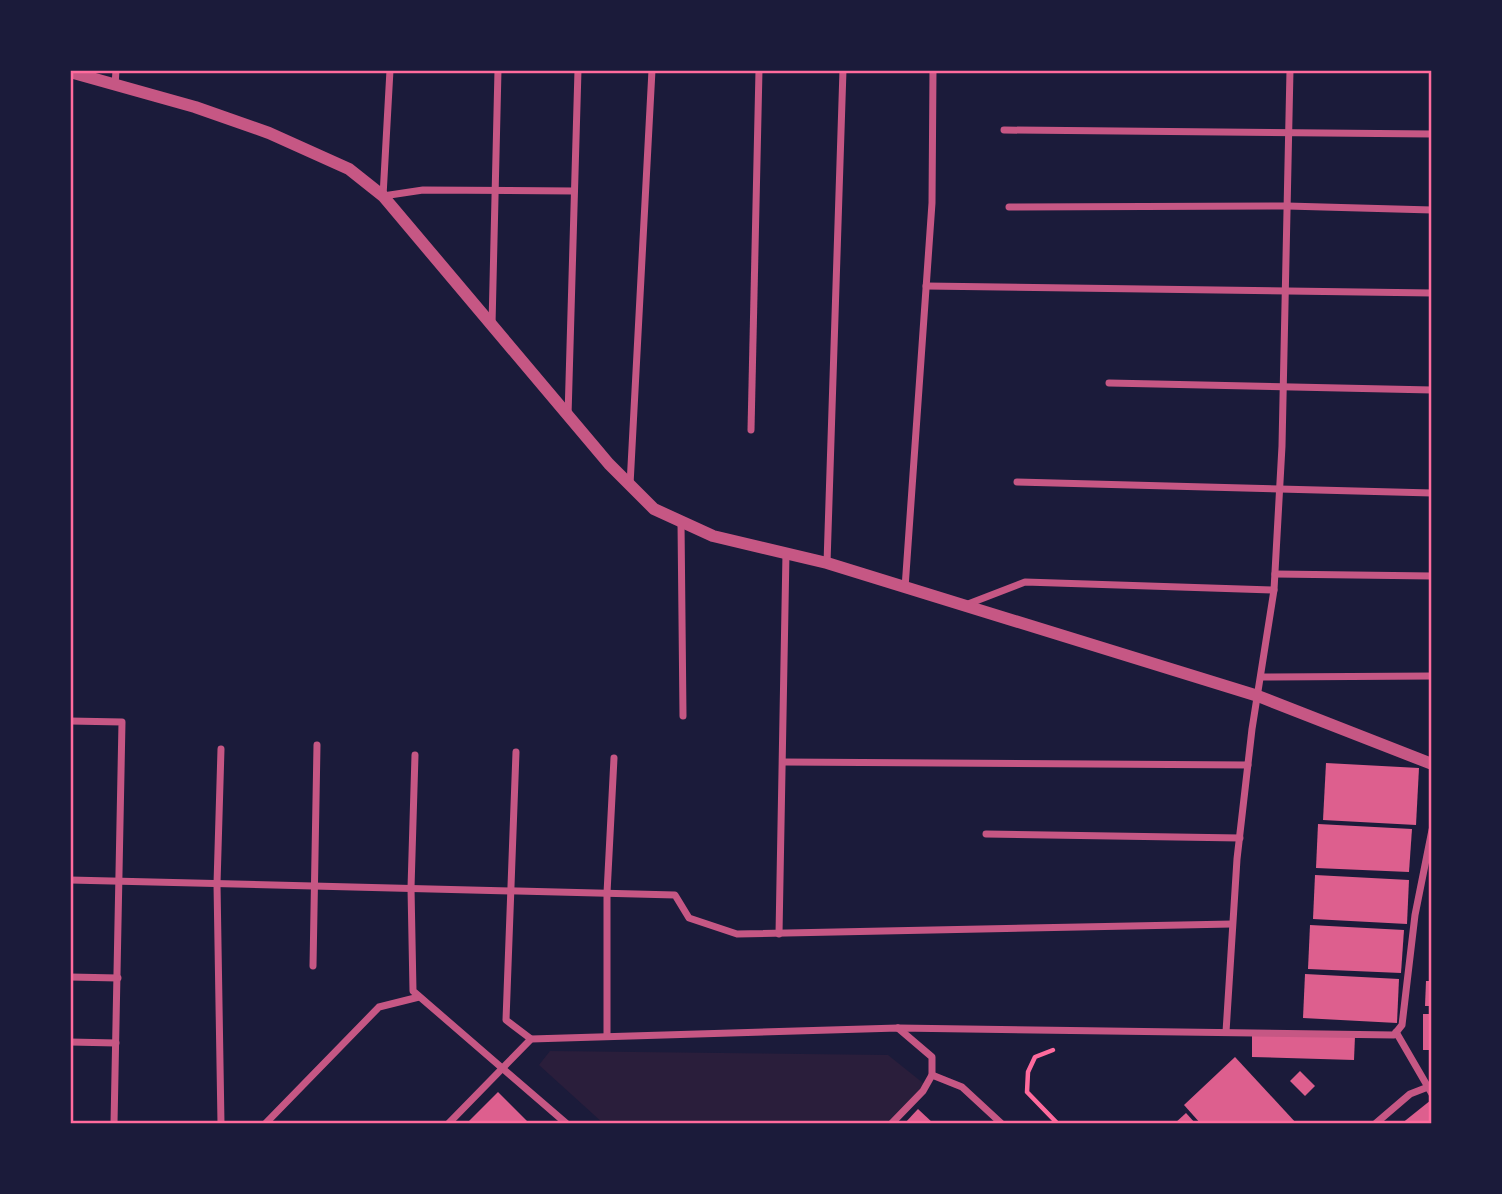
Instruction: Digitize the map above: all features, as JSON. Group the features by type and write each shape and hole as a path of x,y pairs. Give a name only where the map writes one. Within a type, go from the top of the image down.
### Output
{"street":[{"path":"115,86 116,70"},
{"path":"383,196 390,70"},
{"path":"492,325 498,70"},
{"path":"568,416 578,70"},
{"path":"630,485 652,70"},
{"path":"751,430 759,70"},
{"path":"827,563 844,70"},
{"path":"905,588 932,203 933,70"},
{"path":"1226,1032 1240,838 1274,590 1280,490 1290,70"},
{"path":"70,72 195,107 318,153 349,169 383,196 568,416 654,509 713,536 827,563 1258,696 1432,764"},
{"path":"1003,130 1432,134"},
{"path":"383,196 424,190 574,191"},
{"path":"1009,207 1287,206 1432,210"},
{"path":"926,286 1432,293"},
{"path":"1109,383 1432,390"},
{"path":"1017,482 1432,493"},
{"path":"681,522 683,716"},
{"path":"779,934 786,553"},
{"path":"1275,574 1432,576"},
{"path":"964,606 1025,582 1274,590"},
{"path":"1261,677 1432,676"},
{"path":"70,721 122,722 114,1124"},
{"path":"313,966 317,745"},
{"path":"221,749 217,884 221,1124"},
{"path":"516,752 506,1020 530,1039 898,1028 1393,1035 1402,1025 1415,915 1432,830"},
{"path":"415,755 411,888 413,991 567,1124"},
{"path":"607,1036 607,893 614,758"},
{"path":"784,762 1248,765"},
{"path":"986,834 1240,838"},
{"path":"70,880 675,895 689,918 737,934 1232,924"},
{"path":"1423,883 1432,885"},
{"path":"70,977 118,978"},
{"path":"265,1124 379,1007 419,997"},
{"path":"891,1124 923,1091 932,1075 932,1057 898,1028"},
{"path":"1375,1124 1410,1094 1430,1089 1396,1032"},
{"path":"448,1124 530,1039"},
{"path":"70,1042 116,1043"},
{"path":"932,1075 962,1087 1002,1124"}],"path":[{"path":"1056,1048 1035,1057 1028,1072 1027,1092 1059,1124"}],"shaded area":[{"path":"550,1051 888,1055 928,1087 889,1124 604,1124 539,1065"}],"building":[{"path":"1326,763 1419,768 1416,825 1323,820"},
{"path":"1318,824 1412,829 1409,872 1316,868"},
{"path":"1315,875 1409,880 1407,924 1313,919"},
{"path":"1310,925 1404,930 1401,973 1308,969"},
{"path":"1305,974 1399,979 1397,1023 1303,1018"},
{"path":"1426,981 1432,981 1432,1006 1425,1006"},
{"path":"1423,1014 1432,1014 1432,1050 1423,1050"},
{"path":"1252,1033 1355,1036 1354,1060 1252,1057"},
{"path":"1235,1057 1297,1124 1201,1124 1184,1105"},
{"path":"1300,1071 1315,1086 1305,1096 1290,1081"},
{"path":"498,1092 530,1124 466,1124"},
{"path":"1431,1100 1432,1124 1401,1124"},
{"path":"918,1109 934,1124 904,1124"},
{"path":"1186,1113 1196,1124 1174,1124"}]}
